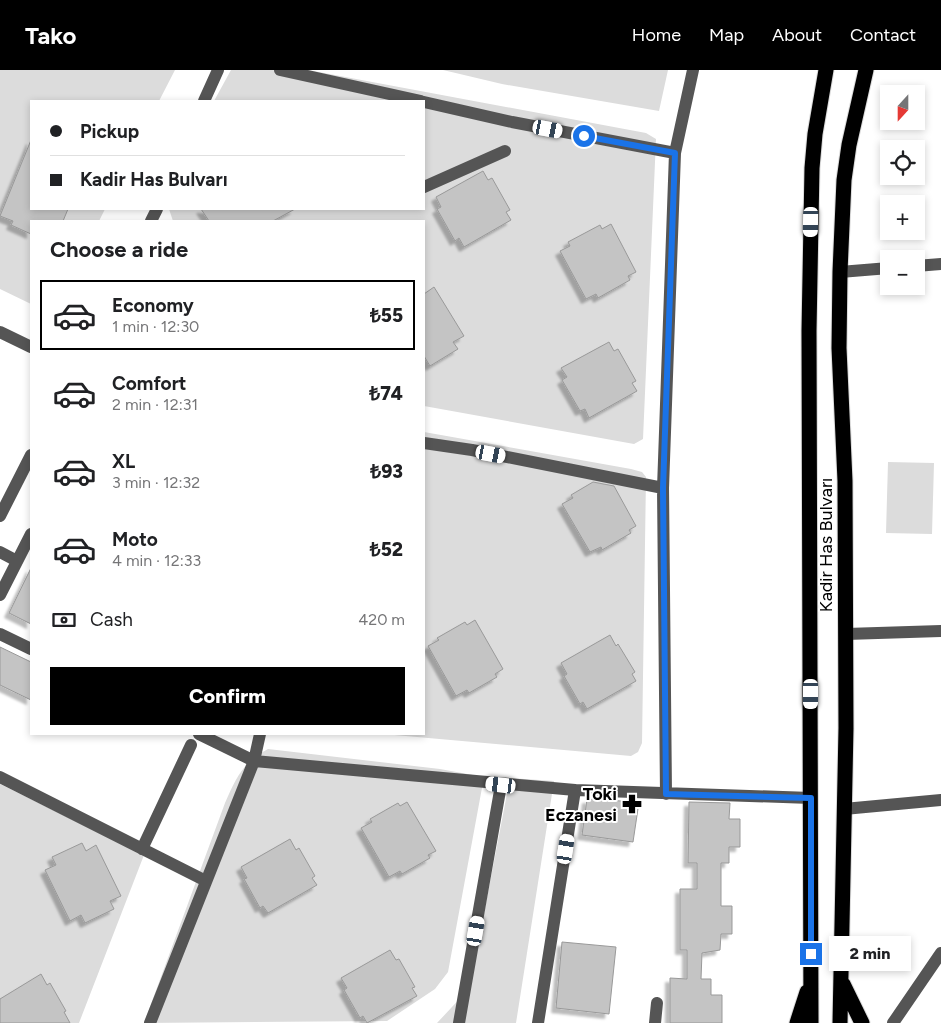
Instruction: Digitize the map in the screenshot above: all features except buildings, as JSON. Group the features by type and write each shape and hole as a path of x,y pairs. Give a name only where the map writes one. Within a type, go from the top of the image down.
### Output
{"highway":[{"name":"Kadir Has Bulvarı","path":"811,1023 809,331 812,168 815,134 826,70"},
{"name":"Kadir Has Bulvarı","path":"840,1023 846,634 845,481 839,358 840,272 844,180 848,145 866,70"},
{"path":"797,1023 811,974"},
{"path":"841,979 849,1000 862,1023"}],"street":[{"path":"204,100 218,70"},
{"path":"280,70 414,100"},
{"path":"337,82 343,70"},
{"path":"666,794 663,488 675,153 693,70"},
{"path":"425,103 512,122 675,153"},
{"path":"425,187 505,151"},
{"path":"925,265 941,264"},
{"path":"840,272 880,269"},
{"path":"0,332 30,347"},
{"path":"425,443 472,450 663,488"},
{"path":"0,516 30,458"},
{"path":"0,595 30,536"},
{"path":"0,552 17,561"},
{"path":"846,634 941,631"},
{"path":"0,634 30,649"},
{"path":"201,735 254,761 501,785 575,790 811,798"},
{"path":"150,1023 254,761 260,735"},
{"path":"142,849 191,745"},
{"path":"0,778 206,881"},
{"path":"459,1023 501,785"},
{"path":"538,1023 575,790"},
{"path":"844,809 941,800"},
{"path":"893,1023 941,953"},
{"path":"655,1023 657,1003"}],"shaded area":[{"path":"0,70 175,70 160,100 30,100 30,210 104,210 100,220 30,220 30,304 0,289"},
{"path":"231,70 308,70 646,133 656,139 643,439 634,444 425,406 425,220 173,220 169,210 425,210 425,100 215,100"},
{"path":"443,70 668,70 659,111 502,84"},
{"path":"425,432 631,469 642,472 646,477 642,743 638,752 631,756 394,735 425,735"},
{"path":"888,462 934,463 932,534 886,533"},
{"path":"268,749 440,769 484,777 448,972 435,989 387,1021 144,1023 229,794 246,765"},
{"path":"510,778 554,781 516,1023 437,1023 466,992 472,976"},
{"path":"0,784 144,855 79,1023 0,1023"}],"place":[{"name":"Toki Eczanesi","path":"632,804"}],"route":[{"path":"584,136 675,153 663,488 666,794 811,798 811,954"}]}
